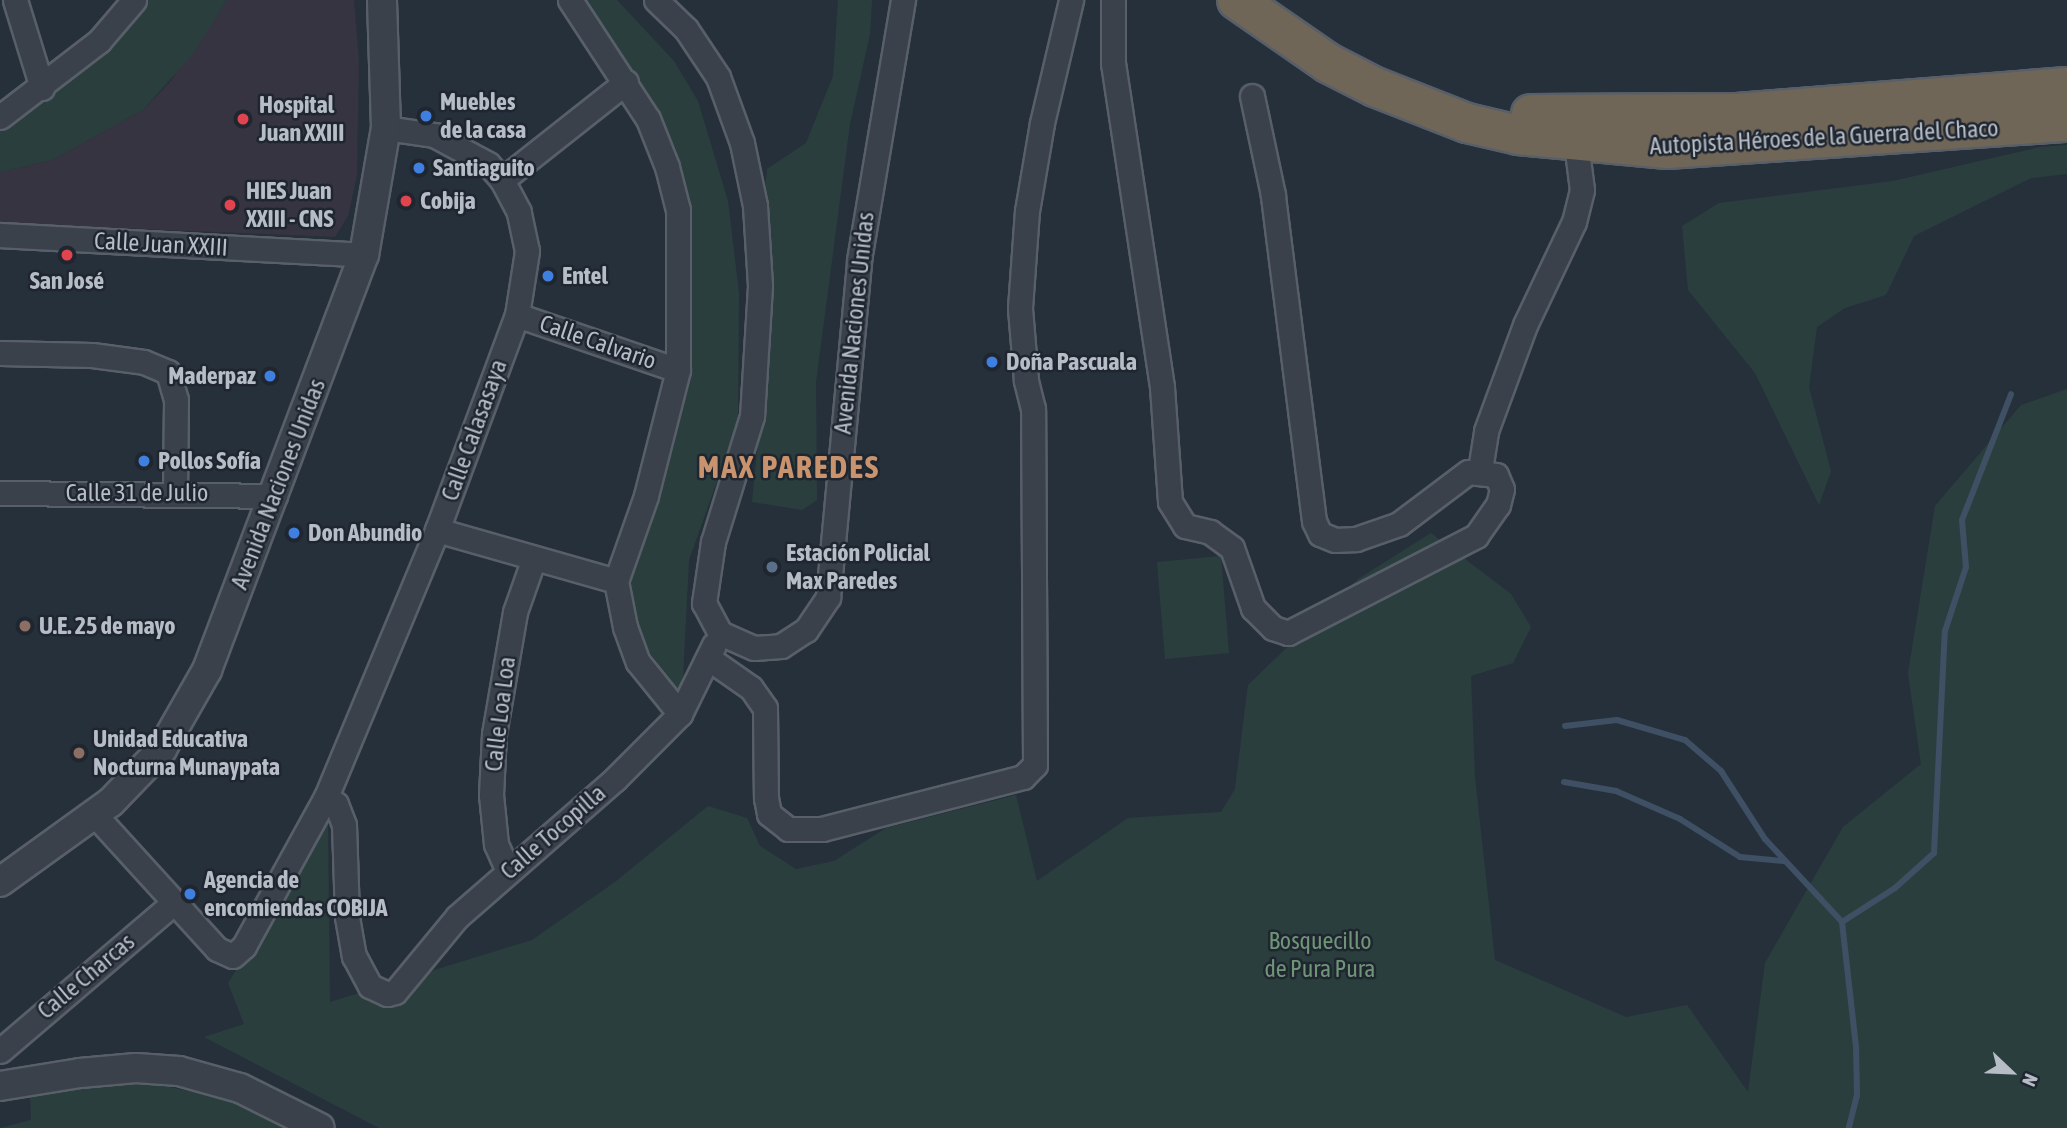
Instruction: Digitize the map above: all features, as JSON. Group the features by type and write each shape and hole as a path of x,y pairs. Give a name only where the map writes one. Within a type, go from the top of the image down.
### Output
{"highway":[{"name":"Autopista Héroes de la Guerra del Chaco","path":"1237,0 1328,63 1419,106 1492,129 1576,143 1667,149 2067,122"},
{"name":"Autopista Héroes de la Guerra del Chaco","path":"1270,0 1337,46 1381,68 1426,87 1521,113 1569,117 1737,113 2067,87"}],"street":[{"path":"15,0 42,88"},
{"path":"0,117 42,88 99,41 134,0"},
{"name":"Avenida Naciones Unidas","path":"0,882 94,815 162,749 184,716 207,670 364,255 386,128 382,0"},
{"path":"570,0 626,82 662,155 678,210 678,370 646,496 616,581 625,627 638,662 680,714"},
{"path":"656,0 686,29 718,77 742,143 755,206 760,286 751,416 705,578 704,603 720,633"},
{"name":"Avenida Naciones Unidas","path":"720,633 754,648 781,646 806,630 828,597 859,260 903,0"},
{"path":"708,658 751,688 765,708 766,798 769,814 788,829 822,829 1023,777 1035,765 1038,755 1034,409 1026,380 1020,308 1031,186 1071,0"},
{"path":"1113,0 1113,63 1162,387 1167,486 1177,518 1232,548 1253,608 1272,628 1288,633 1476,536 1498,505 1502,489 1496,475 1480,470 1468,472 1399,524 1374,534 1335,540 1321,534 1314,521 1273,195 1252,96"},
{"path":"502,180 626,82"},
{"name":"Calle Calasasaya","path":"173,903 217,950 233,956 244,946 326,797 437,530 517,314 527,251 519,212 502,180 488,164 434,135 386,128"},
{"path":"1480,470 1486,431 1525,325 1574,222 1582,190 1576,143"},
{"name":"Calle Juan XXIII","path":"0,235 364,255"},
{"name":"Calle Calvario","path":"517,314 678,370"},
{"path":"0,354 92,355 144,362 168,372 176,400 175,492"},
{"name":"Calle 31 de Julio","path":"0,493 175,492 275,496"},
{"path":"437,530 616,581"},
{"name":"Calle Loa Loa","path":"508,871 496,844 491,795 494,734 515,612 534,558"},
{"name":"Calle Tocopilla","path":"326,797 336,804 344,825 346,917 363,977 387,994 403,986 457,917 615,779 680,714 720,633"},
{"path":"94,815 173,903"},
{"name":"Calle Charcas","path":"0,1051 173,903"},
{"path":"0,1086 80,1073 136,1068 179,1071 240,1088 320,1128"}],"shaded area":[{"name":"Hospital Juan XXIII","path":"227,0 354,0 359,60 357,176 348,216 335,237 0,223 0,172 52,160 143,110 170,82"}],"green space":[{"path":"147,0 227,0 192,55 143,110 52,160 0,172 0,130 97,61"},
{"path":"580,0 617,0 674,61 698,101 728,201 739,293 738,422 689,560 682,696 639,638 627,571 689,363 690,270 679,187 663,125"},
{"path":"838,0 872,0 870,34 850,124 816,382 817,500 802,510 752,502 766,360 765,189 767,169 806,143 833,76"},
{"path":"2067,145 2067,174 2031,178 1914,236 1886,295 1845,308 1817,327 1809,387 1831,471 1819,505 1755,373 1688,290 1682,226 1719,203 1893,181 2040,147"},
{"name":"Bosquecillo de Pura Pura","path":"2067,389 2067,1128 379,1128 204,1037 244,1024 228,983 328,823 330,1002 532,940 615,882 708,806 747,818 760,846 796,869 834,861 886,828 1016,795 1037,881 1128,818 1221,812 1235,789 1248,685 1358,579 1431,533 1511,594 1531,627 1513,663 1471,676 1475,777 1495,960 1626,1017 1687,1005 1748,1092 1765,963 1843,827 1921,764 1908,673 1935,506 2021,405"},
{"path":"1221,556 1229,653 1165,659 1157,562"},
{"path":"106,1085 158,1085 227,1098 295,1128 0,1128 31,1120 30,1094"}],"waterway":[{"path":"1842,922 1895,888 1934,853 1945,631 1966,567 1962,520 2011,394"},
{"path":"1565,726 1617,720 1685,740 1721,771 1765,839 1842,922 1856,1047 1857,1095 1849,1128"},
{"path":"1564,782 1616,791 1680,819 1740,857 1784,861"}],"place":[{"name":"Muebles de la casa","path":"426,116"},
{"name":"Hospital Juan XXIII","path":"243,119"},
{"name":"Santiaguito","path":"419,168"},
{"name":"Cobija","path":"406,201"},
{"name":"HIES Juan XXIII - CNS","path":"230,205"},
{"name":"San José","path":"67,255"},
{"name":"Entel","path":"548,276"},
{"name":"Doña Pascuala","path":"992,362"},
{"name":"Maderpaz","path":"270,376"},
{"name":"Pollos Sofía","path":"144,461"},
{"name":"Don Abundio","path":"294,533"},
{"name":"Estación Policial Max Paredes","path":"772,567"},
{"name":"U.E. 25 de mayo","path":"25,626"},
{"name":"Unidad Educativa Nocturna Munaypata","path":"79,753"},
{"name":"Agencia de encomiendas COBIJA","path":"190,894"}],"district":[{"name":"MAX PAREDES","path":"789,467"}]}
